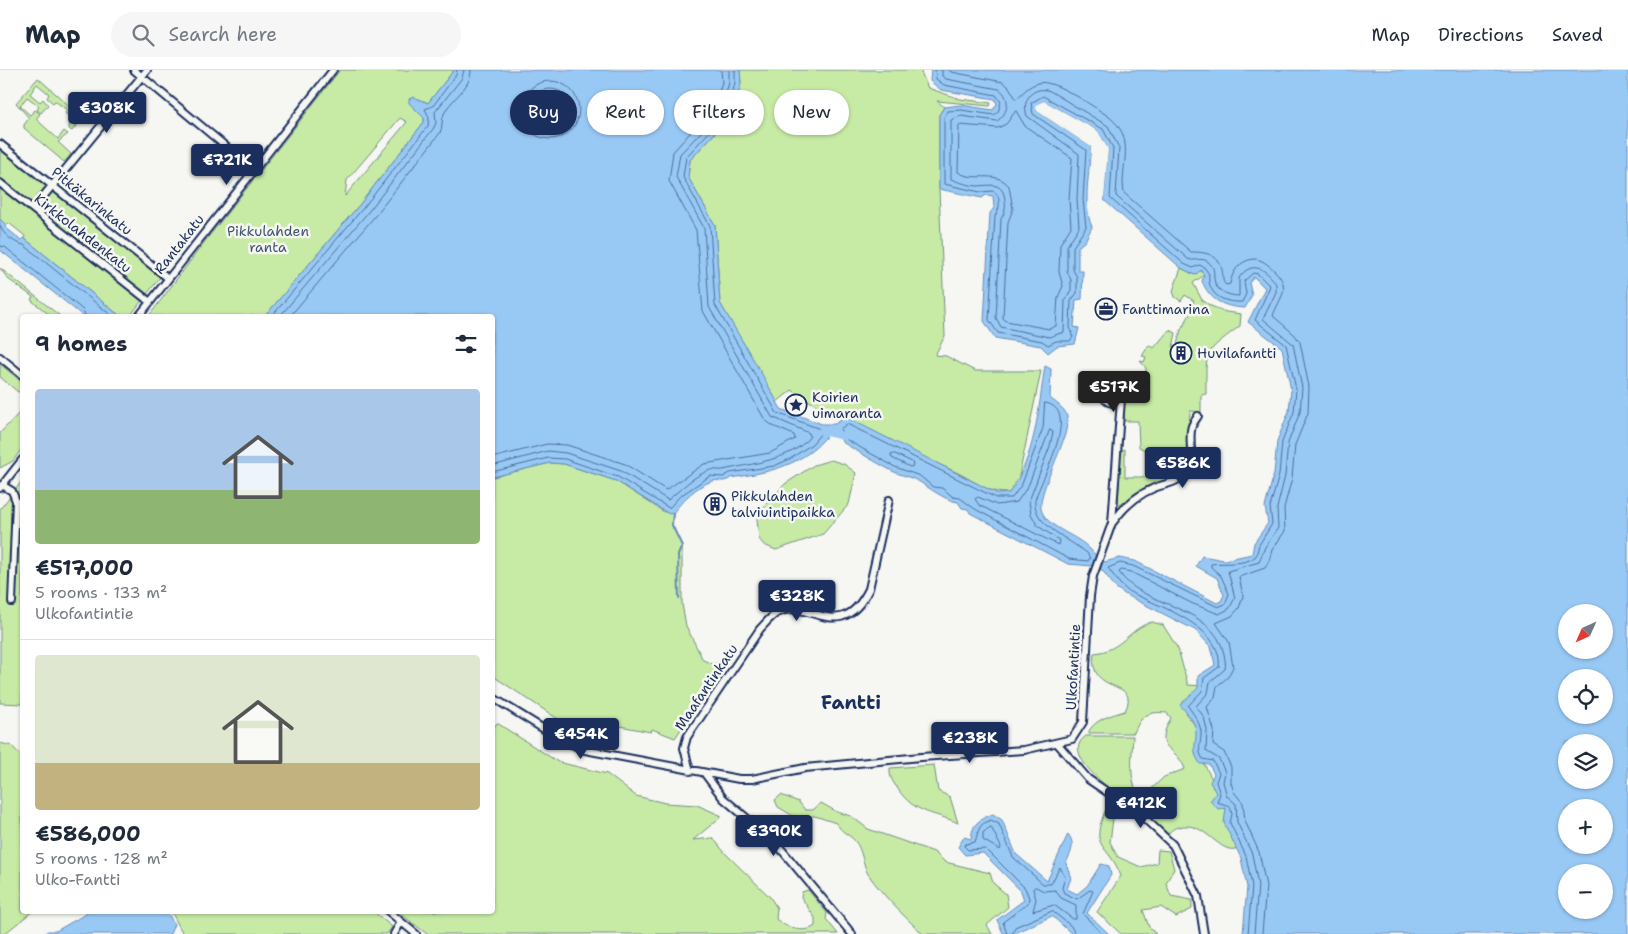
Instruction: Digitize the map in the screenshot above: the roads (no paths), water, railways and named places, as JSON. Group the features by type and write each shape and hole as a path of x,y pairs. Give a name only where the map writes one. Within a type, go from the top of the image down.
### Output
{"street":[{"path":"134,70 254,170"},
{"path":"33,209 147,70"},
{"name":"Rantakatu","path":"141,314 333,70"},
{"name":"Pitkäkarinkatu","path":"0,144 168,278"},
{"name":"Kirkkolahdenkatu","path":"0,183 150,302"},
{"path":"0,356 20,372"},
{"path":"1113,382 1122,387 1121,399 1115,402 1109,401 1104,397 1103,390 1113,382"},
{"name":"Ulkofantintie","path":"495,699 571,745 607,756 705,774 752,779 806,768 1024,750 1072,739 1083,722 1090,596 1093,576 1112,523 1121,399"},
{"name":"Ulkofantintie","path":"1109,401 1118,422"},
{"path":"1112,523 1122,510 1137,498 1152,489 1185,475 1190,468 1192,426 1198,416"},
{"path":"12,602 16,501 12,491 1,487 20,463"},
{"name":"Maafantinkatu","path":"690,771 684,748 687,737 760,629 770,618 777,613 791,610 834,618 841,617 849,614 862,600 868,589 889,500"},
{"path":"1057,743 1088,780 1141,815 1172,845 1198,896 1204,934"},
{"path":"705,774 723,798 776,843 852,934"},
{"path":"392,914 416,934"},
{"path":"394,934 401,922"}],"water":[{"path":"454,70 740,70 741,84 739,90 674,90 674,135 713,135 690,160 688,177 715,225 720,303 781,409 822,424 835,424 846,417 998,494 1009,493 1025,464 1030,448 1038,416 1045,366 1051,369 1050,398 1063,409 1067,417 1063,440 1043,493 1041,504 1042,512 1046,518 1085,544 1104,562 1120,558 1135,561 1217,603 1221,601 1224,595 1217,578 1196,566 1202,556 1224,560 1252,554 1254,543 1268,523 1265,507 1274,474 1277,441 1289,411 1291,390 1282,348 1248,322 1265,288 1254,277 1249,283 1252,295 1245,308 1224,304 1209,294 1202,281 1204,275 1201,270 1195,275 1181,268 1104,200 1108,149 1098,131 1044,101 1036,105 1037,111 1091,147 1087,208 1092,227 1085,241 1078,247 1078,271 1083,271 1082,299 1076,300 1074,327 1079,328 1075,344 1057,346 1048,353 1041,346 995,338 984,321 990,213 994,208 993,196 986,195 982,198 939,189 939,115 944,107 961,105 993,110 997,104 995,99 941,90 930,81 931,70 1628,70 1628,934 1243,934 1247,887 1241,858 1224,823 1226,808 1218,809 1210,801 1216,793 1210,782 1214,774 1209,764 1200,764 1197,759 1194,725 1191,718 1180,705 1198,688 1198,676 1215,665 1211,647 1195,630 1116,588 1102,570 1092,566 1068,564 970,513 968,509 962,508 958,502 915,480 886,468 842,442 840,437 831,432 817,446 796,461 765,472 731,478 725,481 716,481 701,486 690,494 673,513 669,514 616,481 564,464 550,463 495,477 495,314 267,314 360,204 424,122 424,118 409,103 409,99 413,97 428,103"},
{"path":"0,219 6,225 5,227 21,240 24,238 118,314 80,314 0,250"},
{"path":"993,814 1002,820 1016,854 1047,881 1068,834 1072,845 1066,863 1071,878 1067,889 1077,894 1087,886 1101,864 1109,866 1111,875 1087,913 1109,934 1072,934 1052,916 1012,934 1003,933 997,920 1024,900 1021,891 983,853 965,855 958,847 964,837 971,839 973,829 977,823"},
{"path":"86,914 168,914 174,924 170,934 43,934 48,931 56,931"}],"waterway":[{"path":"822,431 844,436"},
{"path":"673,513 672,525 682,546 678,555 679,599"}],"place":[{"name":"Fanttimarina","path":"1106,309"},
{"name":"Huvilafantti","path":"1181,353"},
{"name":"Koirien uimaranta","path":"796,405"},
{"name":"Pikkulahden talviuintipaikka","path":"715,504"}],"district":[{"name":"Fantti","path":"851,702"}],"park label":[{"name":"Pikkulahden ranta","path":"268,240"}]}
